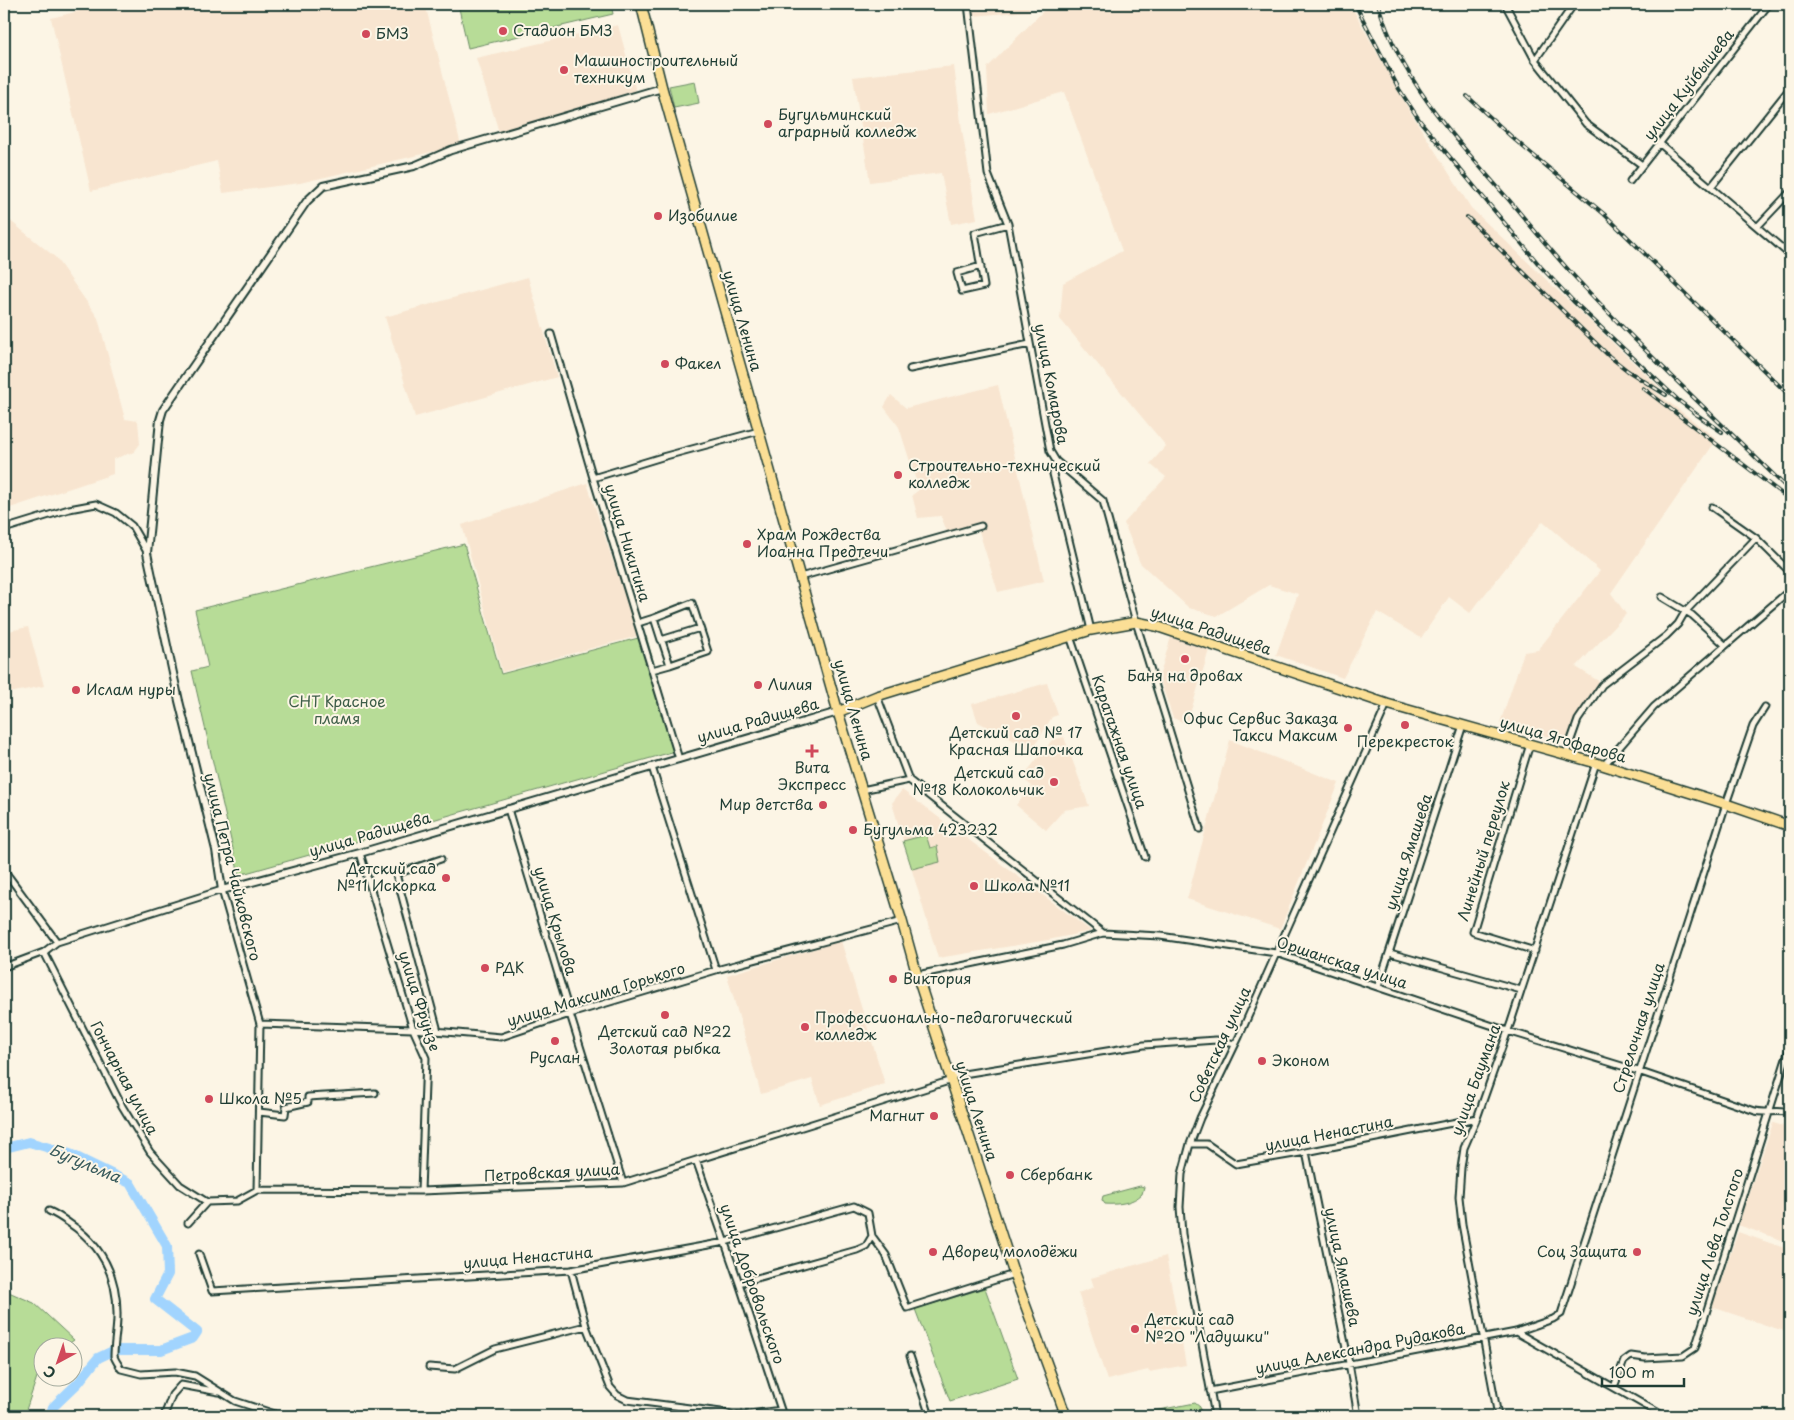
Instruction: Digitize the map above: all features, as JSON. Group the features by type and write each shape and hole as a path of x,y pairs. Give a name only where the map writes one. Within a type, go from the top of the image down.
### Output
{"main road":[{"name":"улица Ленина","path":"641,4 662,88 838,712 917,975 1014,1274 1065,1414"},
{"name":"улица Радищева","path":"838,712 877,696 1070,636 1091,630 1136,622 1156,626 1327,684"},
{"name":"улица Ягофарова","path":"1327,684 1387,704 1600,764 1790,826"}],"street":[{"name":"улица Комарова","path":"968,4 988,174 1008,224 1050,450 1056,461 1103,501 1136,622 1200,830"},
{"path":"1505,4 1535,60 1586,124 1642,165"},
{"path":"1535,60 1574,4"},
{"name":"улица Куйбышева","path":"1630,181 1769,4"},
{"name":"улица Петра Чайковского","path":"258,1190 260,1024 222,890 216,850 179,701 148,553 160,420 163,410 307,201 323,186 414,166 451,150 662,88"},
{"path":"1711,187 1790,88"},
{"path":"1659,143 1790,255"},
{"path":"1758,226 1790,192"},
{"path":"981,266 957,273 962,291 984,286 981,266 975,233 1008,224"},
{"name":"улица Никитина","path":"551,334 679,759"},
{"path":"910,369 1030,344"},
{"path":"593,478 662,457 760,431"},
{"path":"1056,461 1053,474 1091,630"},
{"name":"улица Петра Чайковского","path":"4,530 68,509 96,504 116,513 132,526 148,553"},
{"path":"1712,507 1756,538 1790,572"},
{"path":"800,577 981,526"},
{"path":"1566,754 1578,720 1602,685 1666,636 1678,624 1685,612 1756,538"},
{"path":"1600,764 1654,708 1724,645 1790,590"},
{"path":"1662,597 1692,615 1724,645"},
{"path":"638,623 692,603 708,652 652,670"},
{"path":"654,618 670,665"},
{"path":"661,640 700,628"},
{"name":"Каратажная улица","path":"1070,636 1145,856"},
{"path":"877,696 909,780 1103,933"},
{"name":"Советская улица","path":"1215,1416 1182,1234 1180,1207 1182,1174 1190,1144 1200,1118 1387,704"},
{"name":"Стрелочная улица","path":"1516,1332 1553,1319 1561,1314 1638,1071 1726,804 1753,726 1765,707"},
{"name":"улица Радищева","path":"222,890 360,853 838,712"},
{"name":"улица Ямашева","path":"1378,987 1463,725"},
{"name":"Линейный переулок","path":"1530,744 1473,932 1535,951"},
{"name":"улица Баумана","path":"1498,1416 1482,1338 1459,1197 1464,1148 1477,1118 1508,1031 1600,764"},
{"path":"652,767 716,970"},
{"path":"862,790 909,780"},
{"name":"улица Крылова","path":"508,809 623,1183"},
{"name":"улица Фрунзе","path":"360,853 414,1029 426,1058 421,1191"},
{"path":"438,1031 396,874 441,860"},
{"path":"4,870 57,942"},
{"path":"4,967 44,952 57,942 222,890"},
{"name":"улица Максима Горького","path":"260,1024 414,1029 501,1037 716,970 902,921"},
{"name":"Оршанская улица","path":"917,975 1063,945 1103,933 1160,936 1276,953 1755,1111 1763,1113 1782,1110 1790,1113"},
{"name":"Гончарная улица","path":"44,952 122,1106 150,1152 180,1185 207,1202"},
{"path":"1390,953 1521,990"},
{"name":"Петровская улица","path":"258,1190 421,1191 623,1183 951,1078 1144,1045 1216,1040 1235,1044"},
{"name":"улица Льва Толстого","path":"1614,1386 1624,1360 1631,1356 1645,1358 1683,1356 1695,1348 1790,1046"},
{"path":"259,1112 285,1115 286,1107 308,1102 308,1097 375,1094"},
{"name":"улица Ненастина","path":"1190,1144 1207,1144 1236,1164 1477,1118"},
{"name":"улица Ямашева","path":"1306,1152 1358,1416"},
{"name":"улица Добровольского","path":"696,1160 783,1416"},
{"path":"188,1223 207,1202 237,1201 258,1190"},
{"name":"улица Ненастина","path":"199,1254 212,1290 571,1270 724,1242 854,1206 868,1213 872,1236"},
{"path":"49,1212 55,1213 79,1230 97,1248 108,1269 114,1287 117,1316 114,1357 121,1369 141,1374 175,1372 196,1376 235,1401 281,1416"},
{"path":"739,1283 857,1250 866,1246 872,1236 886,1256 907,1308 1014,1274"},
{"path":"571,1270 586,1326 610,1387 620,1398 721,1412 734,1416 781,1410"},
{"path":"429,1367 456,1370 495,1350 586,1326"},
{"path":"1516,1332 1664,1416"},
{"name":"улица Александра Рудакова","path":"1210,1391 1516,1332"},
{"path":"910,1356 930,1416"},
{"path":"164,1416 172,1395 181,1385 222,1393"},
{"path":"1042,1416 1065,1414"}],"shaded area":[{"path":"78,4 425,4 461,145 300,183 223,193 217,161 91,191 51,18 79,11"},
{"path":"971,4 1029,4 1030,11 973,16"},
{"path":"1050,4 1350,4 1406,105 1471,208 1659,387 1656,392 1717,439 1611,593 1626,614 1576,667 1600,682 1578,717 1567,742 1500,723 1524,652 1538,650 1600,571 1543,521 1470,613 1449,597 1421,638 1377,612 1343,678 1276,655 1298,594 1269,585 1217,616 1189,608 1140,563 1124,523 1166,477 1150,464 1166,446 1060,319 1063,283 1122,251 1064,92 989,114 987,68"},
{"path":"618,25 636,91 499,132 476,58"},
{"path":"954,66 962,130 977,219 951,224 941,173 870,182 853,77"},
{"path":"4,219 8,219 55,257 98,318 125,419 138,421 140,444 134,452 113,459 113,474 4,510"},
{"path":"528,277 557,377 415,417 385,317"},
{"path":"998,385 1044,581 998,592 978,528 949,537 941,516 918,518 912,495 919,490 899,427 884,407 891,395 906,408"},
{"path":"587,483 638,636 502,672 462,525"},
{"path":"28,627 44,686 4,694 4,632"},
{"path":"1171,637 1209,650 1187,724 1173,718 1159,677"},
{"name":"Детский сад № 17 Красная Шапочка","path":"1047,683 1058,715 1052,717 1032,750 978,722 972,704"},
{"name":"Детский сад №18 Колокольчик","path":"1064,737 1089,806 1064,810 1046,830 1016,805 1032,786 1022,778 1052,740"},
{"path":"1230,740 1339,783 1280,929 1187,899"},
{"name":"Школа №11","path":"902,790 1091,931 938,958 892,803"},
{"name":"Профессионально-педагогический колледж","path":"841,941 885,1084 820,1105 812,1079 761,1094 727,975"},
{"path":"1773,1123 1790,1128 1790,1243 1738,1225"},
{"path":"1738,1232 1790,1250 1790,1333 1712,1307"},
{"name":"Детский сад №20 \"Ладушки\"","path":"1166,1256 1186,1365 1149,1372 1148,1370 1107,1380 1078,1293 1094,1287 1091,1278"}],"green space":[{"name":"Стадион БМЗ","path":"458,4 611,4 613,14 468,48"},
{"path":"695,81 699,103 674,108 669,86"},
{"name":"СНТ Красное пламя","path":"464,544 501,674 646,636 679,750 239,875 192,671 208,667 195,610"},
{"path":"926,835 930,848 937,846 940,862 912,869 903,841"},
{"path":"1140,1186 1144,1187 1142,1194 1130,1201 1120,1204 1105,1204 1102,1200 1103,1196"},
{"path":"985,1288 1018,1379 950,1401 915,1309"},
{"path":"4,1290 34,1303 72,1338 32,1338 33,1388 24,1416 4,1416"},
{"path":"1195,1403 1200,1407 1202,1416 1127,1416"}],"waterway":[{"name":"Бугульма","path":"4,1145 9,1147 29,1142 70,1154 130,1183 167,1246 168,1274 155,1299 197,1332 193,1338 161,1350 115,1350 98,1358 78,1383 53,1407 50,1416"}],"railway":[{"path":"1355,4 1399,89 1420,121 1541,267 1573,301 1678,400 1699,416"},
{"path":"1378,4 1388,32 1416,84 1433,109 1470,155 1599,303 1790,491"},
{"path":"1467,96 1515,140 1604,214 1790,396"},
{"path":"1467,217 1609,356 1628,371 1666,395"},
{"path":"1643,388 1790,500"},
{"path":"1693,412 1722,432"}],"place":[{"name":"Стадион БМЗ","path":"503,31"},
{"name":"БМЗ","path":"366,34"},
{"name":"Машиностроительный техникум","path":"564,70"},
{"name":"Бугульминский аграрный колледж","path":"768,124"},
{"name":"Изобилие","path":"658,216"},
{"name":"Факел","path":"665,364"},
{"name":"Строительно-технический колледж","path":"898,475"},
{"name":"Храм Рождества Иоанна Предтечи","path":"747,544"},
{"name":"Баня на дровах","path":"1185,659"},
{"name":"Лилия","path":"758,685"},
{"name":"Ислам нуры","path":"76,690"},
{"name":"Детский сад № 17 Красная Шапочка","path":"1016,716"},
{"name":"Перекресток","path":"1405,725"},
{"name":"Офис Сервис Заказа Такси Максим","path":"1348,728"},
{"name":"Вита Экспресс","path":"812,751"},
{"name":"Детский сад №18 Колокольчик","path":"1054,782"},
{"name":"Мир детства","path":"823,805"},
{"name":"Бугульма 423232","path":"853,830"},
{"name":"Детский сад №11 Искорка","path":"446,878"},
{"name":"Школа №11","path":"974,886"},
{"name":"РДК","path":"485,968"},
{"name":"Виктория","path":"893,979"},
{"name":"Детский сад №22 Золотая рыбка","path":"665,1015"},
{"name":"Профессионально-педагогический колледж","path":"805,1027"},
{"name":"Руслан","path":"555,1041"},
{"name":"Эконом","path":"1262,1061"},
{"name":"Школа №5","path":"209,1099"},
{"name":"Магнит","path":"934,1116"},
{"name":"Сбербанк","path":"1010,1175"},
{"name":"Дворец молодёжи","path":"933,1252"},
{"name":"Соц Защита","path":"1637,1252"},
{"name":"Детский сад №20 \"Ладушки\"","path":"1135,1329"}]}
